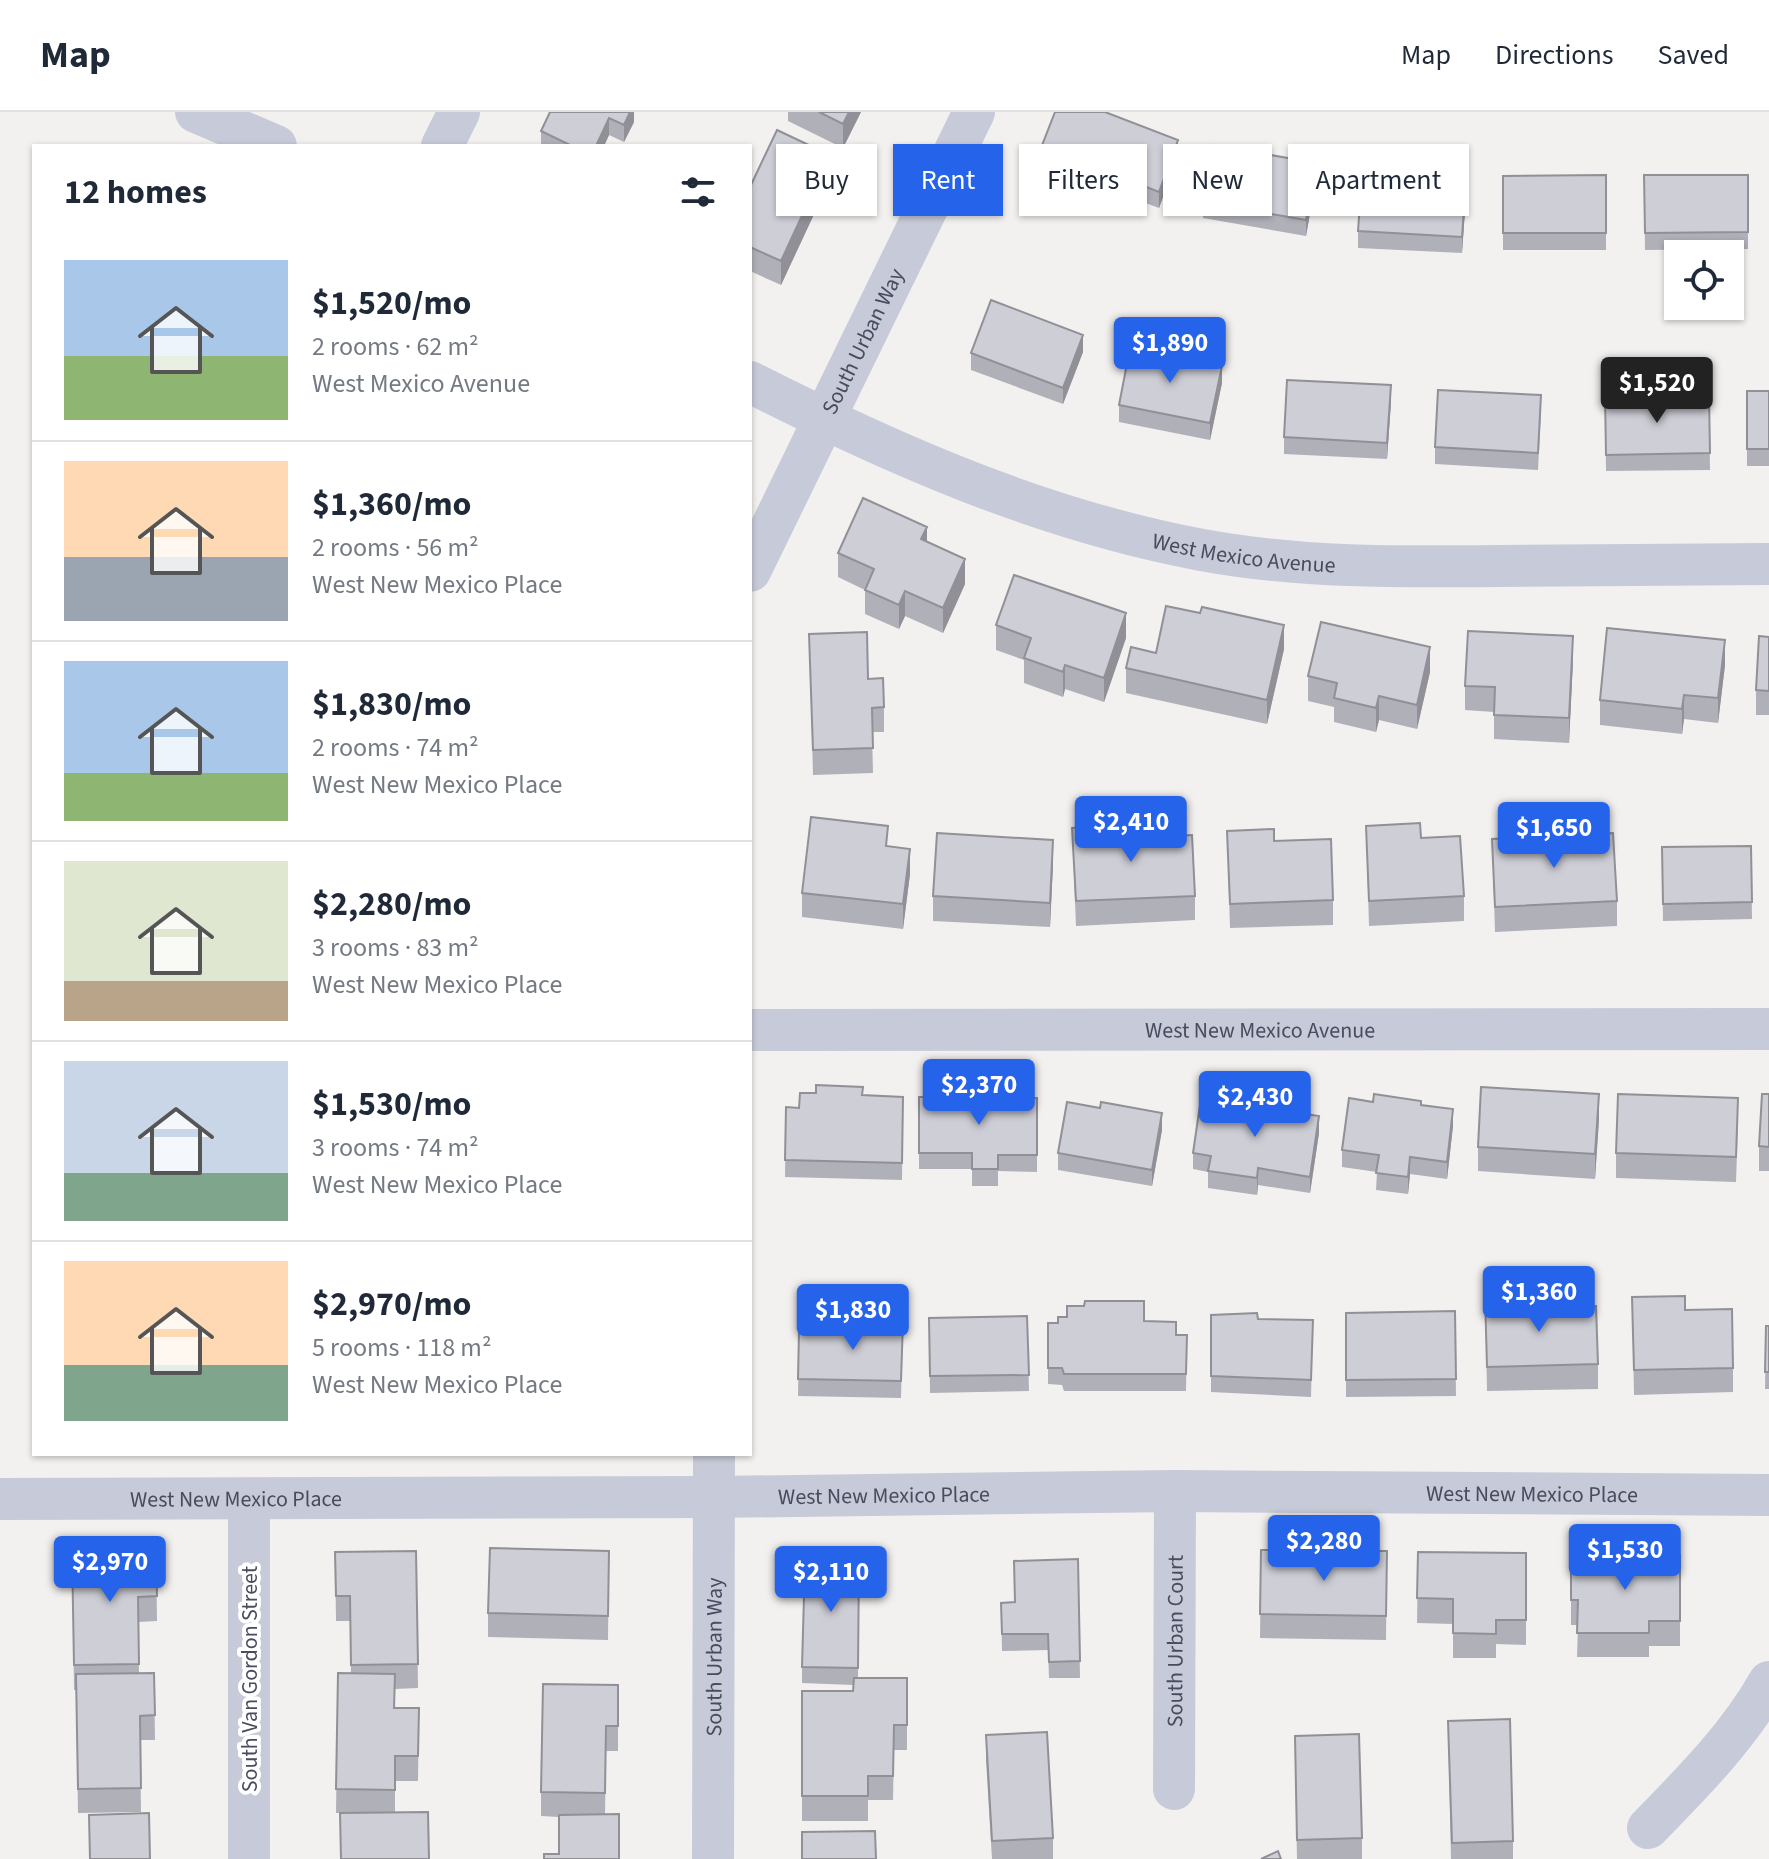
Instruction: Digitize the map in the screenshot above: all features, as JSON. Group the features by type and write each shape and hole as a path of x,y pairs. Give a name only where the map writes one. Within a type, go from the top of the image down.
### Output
{"street":[{"path":"196,112 271,144"},
{"path":"443,144 459,112"},
{"name":"South Urban Way","path":"752,567 974,112"},
{"name":"West Mexico Avenue","path":"752,383 825,420 994,493 1072,519 1203,550 1269,559 1392,567 1769,564"},
{"name":"West New Mexico Avenue","path":"752,1030 1769,1029"},
{"name":"South Urban Way","path":"713,1859 714,1456"},
{"name":"West New Mexico Place","path":"0,1499 715,1497 1175,1491 1769,1495"},
{"name":"South Urban Court","path":"1174,1789 1175,1491"},
{"name":"South Van Gordon Street","path":"249,1499 249,1859"},
{"path":"1648,1828 1697,1778 1769,1682"}],"building":[{"path":"550,112 630,112 624,125 609,118 597,144 568,144 541,131"},
{"path":"819,112 849,112 843,124"},
{"path":"1055,112 1105,112 1178,140 1177,144 1163,144 1163,181 1159,192 1147,187 1147,144 1043,144"},
{"path":"777,130 807,144 776,144 776,216 802,216 781,261 752,248 752,183"},
{"path":"1272,155 1288,158 1288,216 1307,216 1306,220 1272,214"},
{"path":"1606,175 1606,233 1503,233 1503,176"},
{"path":"1644,175 1748,175 1748,232 1645,233"},
{"path":"1359,216 1463,216 1462,237 1358,231"},
{"path":"991,300 1083,335 1063,388 971,353"},
{"path":"1130,348 1222,366 1210,423 1119,405"},
{"path":"1287,380 1391,385 1387,443 1284,437"},
{"path":"1438,390 1541,395 1538,453 1435,447"},
{"path":"1747,391 1769,391 1769,449 1747,449"},
{"path":"1605,396 1709,396 1710,453 1606,455"},
{"path":"863,498 927,527 921,539 965,559 943,608 905,591 899,605 865,590 874,569 838,553"},
{"path":"1014,575 1126,613 1104,678 1065,665 1063,672 1024,658 1031,638 996,625"},
{"path":"1166,606 1200,613 1202,607 1284,625 1267,700 1126,668 1131,647 1156,653"},
{"path":"1321,622 1430,647 1417,705 1379,696 1376,708 1334,698 1337,683 1308,676"},
{"path":"1607,628 1725,640 1718,698 1684,695 1682,709 1600,700"},
{"path":"1468,631 1573,636 1569,718 1494,715 1495,687 1465,686"},
{"path":"867,632 868,679 883,678 884,707 872,708 873,748 813,750 809,634"},
{"path":"1759,636 1769,637 1769,691 1756,690"},
{"path":"811,817 888,826 886,846 910,849 903,904 802,893"},
{"path":"1420,823 1421,838 1460,836 1464,896 1369,901 1366,826"},
{"path":"1147,824 1148,837 1192,835 1195,896 1076,901 1072,828"},
{"path":"1274,829 1274,841 1331,839 1333,900 1230,904 1227,831"},
{"path":"937,833 1053,840 1050,903 933,896"},
{"path":"1613,833 1617,901 1495,907 1492,839"},
{"path":"1751,846 1752,902 1663,904 1662,847"},
{"path":"816,1085 863,1087 862,1095 903,1097 902,1163 785,1160 786,1107 799,1108 800,1093 816,1093"},
{"path":"1481,1087 1599,1094 1595,1154 1478,1147"},
{"path":"958,1090 994,1091 994,1098 1037,1098 1037,1155 998,1155 998,1169 972,1169 972,1153 919,1153 919,1097 958,1097"},
{"path":"1374,1094 1453,1109 1447,1162 1410,1157 1408,1177 1376,1173 1379,1155 1342,1150 1349,1098 1373,1102"},
{"path":"1618,1094 1738,1098 1736,1157 1616,1153"},
{"path":"1762,1094 1769,1094 1769,1147 1759,1146"},
{"path":"1201,1098 1319,1116 1310,1177 1258,1168 1257,1178 1208,1171 1211,1156 1193,1153"},
{"path":"1067,1102 1100,1108 1101,1102 1162,1113 1152,1170 1058,1153"},
{"path":"1485,1295 1522,1295 1523,1308 1596,1306 1598,1364 1487,1367"},
{"path":"1685,1296 1685,1310 1732,1309 1733,1368 1634,1370 1632,1297"},
{"path":"1085,1301 1144,1301 1144,1321 1176,1322 1176,1335 1187,1335 1186,1374 1064,1374 1062,1368 1048,1368 1048,1323 1058,1323 1058,1317 1067,1317 1067,1306 1084,1306"},
{"path":"1455,1311 1456,1379 1346,1380 1346,1313"},
{"path":"1257,1313 1258,1319 1313,1320 1311,1380 1211,1376 1211,1315"},
{"path":"1027,1316 1029,1375 930,1376 929,1318"},
{"path":"834,1320 903,1321 901,1381 798,1379 799,1330 833,1331"},
{"path":"1766,1326 1769,1326 1769,1372 1765,1372"},
{"path":"490,1548 609,1551 608,1616 488,1613"},
{"path":"156,1550 157,1596 138,1597 139,1664 74,1665 72,1551"},
{"path":"1261,1550 1387,1551 1386,1616 1260,1614"},
{"path":"416,1551 418,1664 351,1665 350,1596 336,1596 335,1552"},
{"path":"1418,1552 1526,1553 1526,1620 1496,1620 1496,1634 1453,1633 1453,1599 1417,1598"},
{"path":"1571,1554 1680,1555 1680,1621 1649,1621 1649,1633 1577,1633 1578,1600 1571,1600"},
{"path":"1078,1559 1080,1661 1049,1662 1048,1634 1002,1634 1001,1603 1015,1602 1014,1561"},
{"path":"805,1560 859,1561 858,1668 802,1667"},
{"path":"154,1673 155,1715 140,1716 141,1788 78,1789 76,1674"},
{"path":"338,1673 395,1674 394,1708 419,1708 418,1756 395,1756 395,1790 336,1789"},
{"path":"854,1678 907,1678 907,1725 894,1725 893,1776 868,1776 868,1796 802,1796 802,1691 853,1691"},
{"path":"543,1684 618,1685 618,1726 606,1726 605,1793 541,1792"},
{"path":"1510,1719 1513,1841 1452,1843 1448,1721"},
{"path":"1047,1732 1053,1838 992,1841 986,1735"},
{"path":"1359,1734 1362,1838 1297,1840 1295,1736"},
{"path":"428,1812 429,1859 341,1859 340,1813"},
{"path":"149,1813 150,1859 90,1859 89,1815"},
{"path":"619,1814 619,1859 544,1859 544,1854 559,1854 559,1815"},
{"path":"875,1831 876,1859 802,1859 802,1832"},
{"path":"1278,1851 1281,1859 1261,1859"}]}
